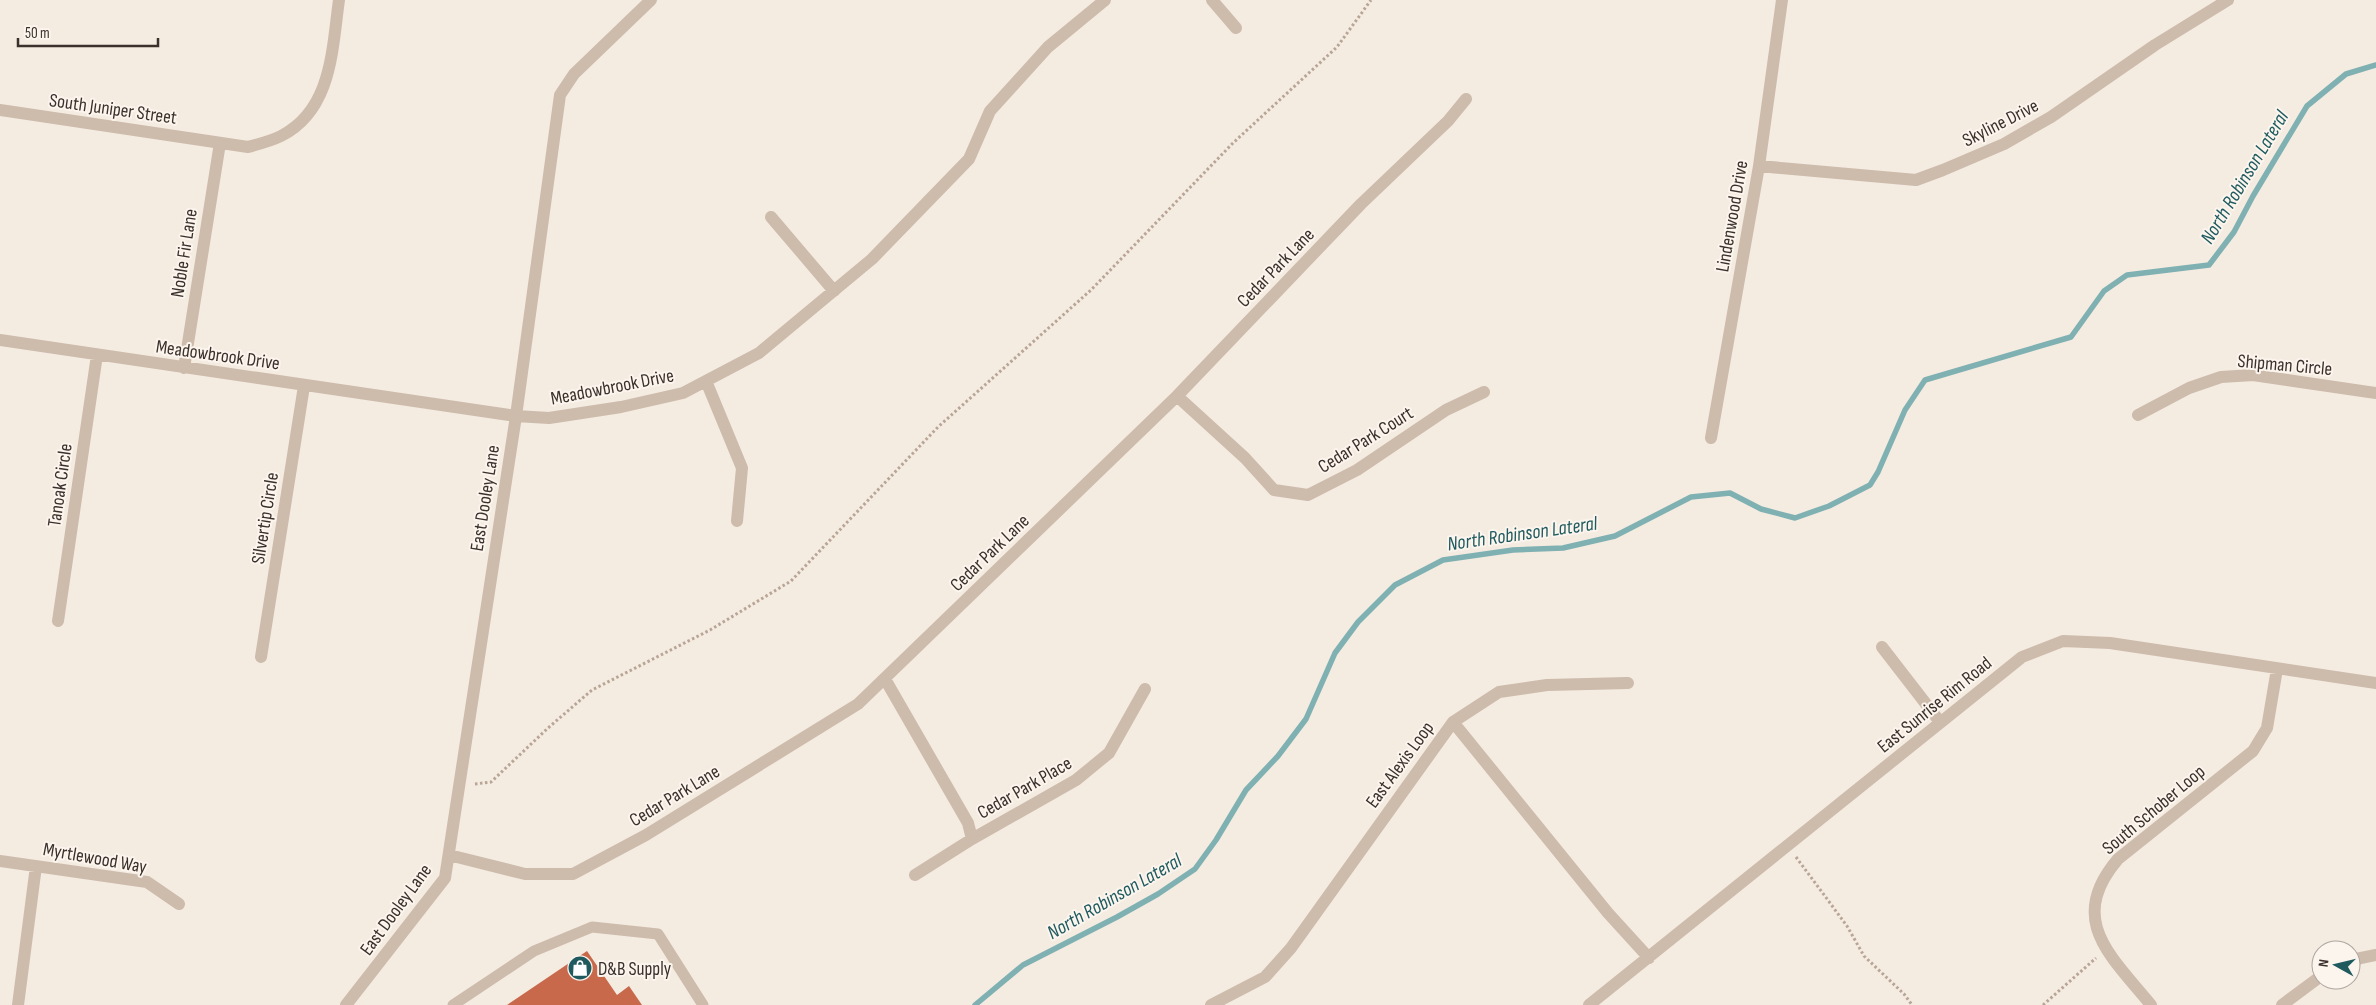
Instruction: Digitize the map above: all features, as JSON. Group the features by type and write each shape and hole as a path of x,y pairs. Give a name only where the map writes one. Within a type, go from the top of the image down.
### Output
{"street":[{"name":"South Juniper Street","path":"0,110 248,147 282,136 308,116 324,90 339,0"},
{"name":"East Dooley Lane","path":"346,1005 446,878 516,416 560,95 574,74 651,0"},
{"name":"Meadowbrook Drive","path":"0,340 516,416 549,418 621,408 683,393 759,353 872,259 969,159 990,111 1048,47 1105,0"},
{"path":"1212,0 1236,28"},
{"name":"Lindenwood Drive","path":"1711,438 1759,166 1782,0"},
{"name":"Skyline Drive","path":"1759,166 1916,180 1934,174 2004,144 2051,117 2155,45 2228,0"},
{"name":"Cedar Park Lane","path":"449,856 525,874 573,874 646,835 858,704 1177,396 1361,204 1448,121 1466,99"},
{"name":"Noble Fir Lane","path":"184,368 220,143"},
{"path":"770,217 834,291"},
{"name":"Tanoak Circle","path":"58,621 97,355"},
{"name":"Shipman Circle","path":"2138,415 2189,388 2221,377 2253,375 2376,393"},
{"path":"706,381 742,468 737,521"},
{"name":"Silvertip Circle","path":"261,657 304,386"},
{"name":"Cedar Park Court","path":"1177,396 1245,458 1274,490 1308,495 1357,470 1446,410 1484,392"},
{"name":"East Sunrise Rim Road","path":"1589,1005 2022,658 2063,641 2110,643 2376,683"},
{"path":"1882,647 1940,722"},
{"name":"South Schober Loop","path":"2151,1005 2106,950 2094,921 2095,897 2104,875 2118,859 2253,751 2267,728 2277,669"},
{"name":"Cedar Park Place","path":"885,679 968,824 972,839 1076,780 1109,753 1145,689"},
{"path":"1454,722 1499,692 1547,685 1628,683"},
{"name":"East Alexis Loop","path":"1211,1005 1265,977 1291,948 1454,722 1608,913 1649,958"},
{"path":"915,875 972,839"},
{"name":"Myrtlewood Way","path":"0,861 147,882 179,904"},
{"path":"18,1005 36,866"},
{"path":"2361,958 2376,955"},
{"path":"2282,1005 2311,983"}],"lane":[{"path":"454,1005 534,951 592,927 658,934 703,1005"}],"path":[{"path":"460,786 491,782 548,728 592,690 710,630 791,581 938,428 1091,290 1233,143 1337,48 1371,0"},
{"path":"1788,845 1847,926 1864,956 1904,994 1912,1005"},
{"path":"2043,1005 2106,950"}],"building":[{"name":"D&B Supply","path":"587,951 617,995 629,986 642,1005 507,1005"}],"waterway":[{"name":"North Robinson Lateral","path":"975,1005 1023,965 1117,917 1158,894 1195,869 1216,840 1246,790 1278,756 1306,719 1335,653 1358,622 1395,585 1443,560 1513,550 1563,548 1615,536 1691,497 1730,493 1761,509 1795,518 1829,506 1870,485 1878,472 1905,410 1925,380 2071,337 2104,291 2127,275 2209,265 2234,232 2253,196 2307,106 2346,74 2376,65"}],"place":[{"name":"D&B Supply","path":"580,968"}]}
